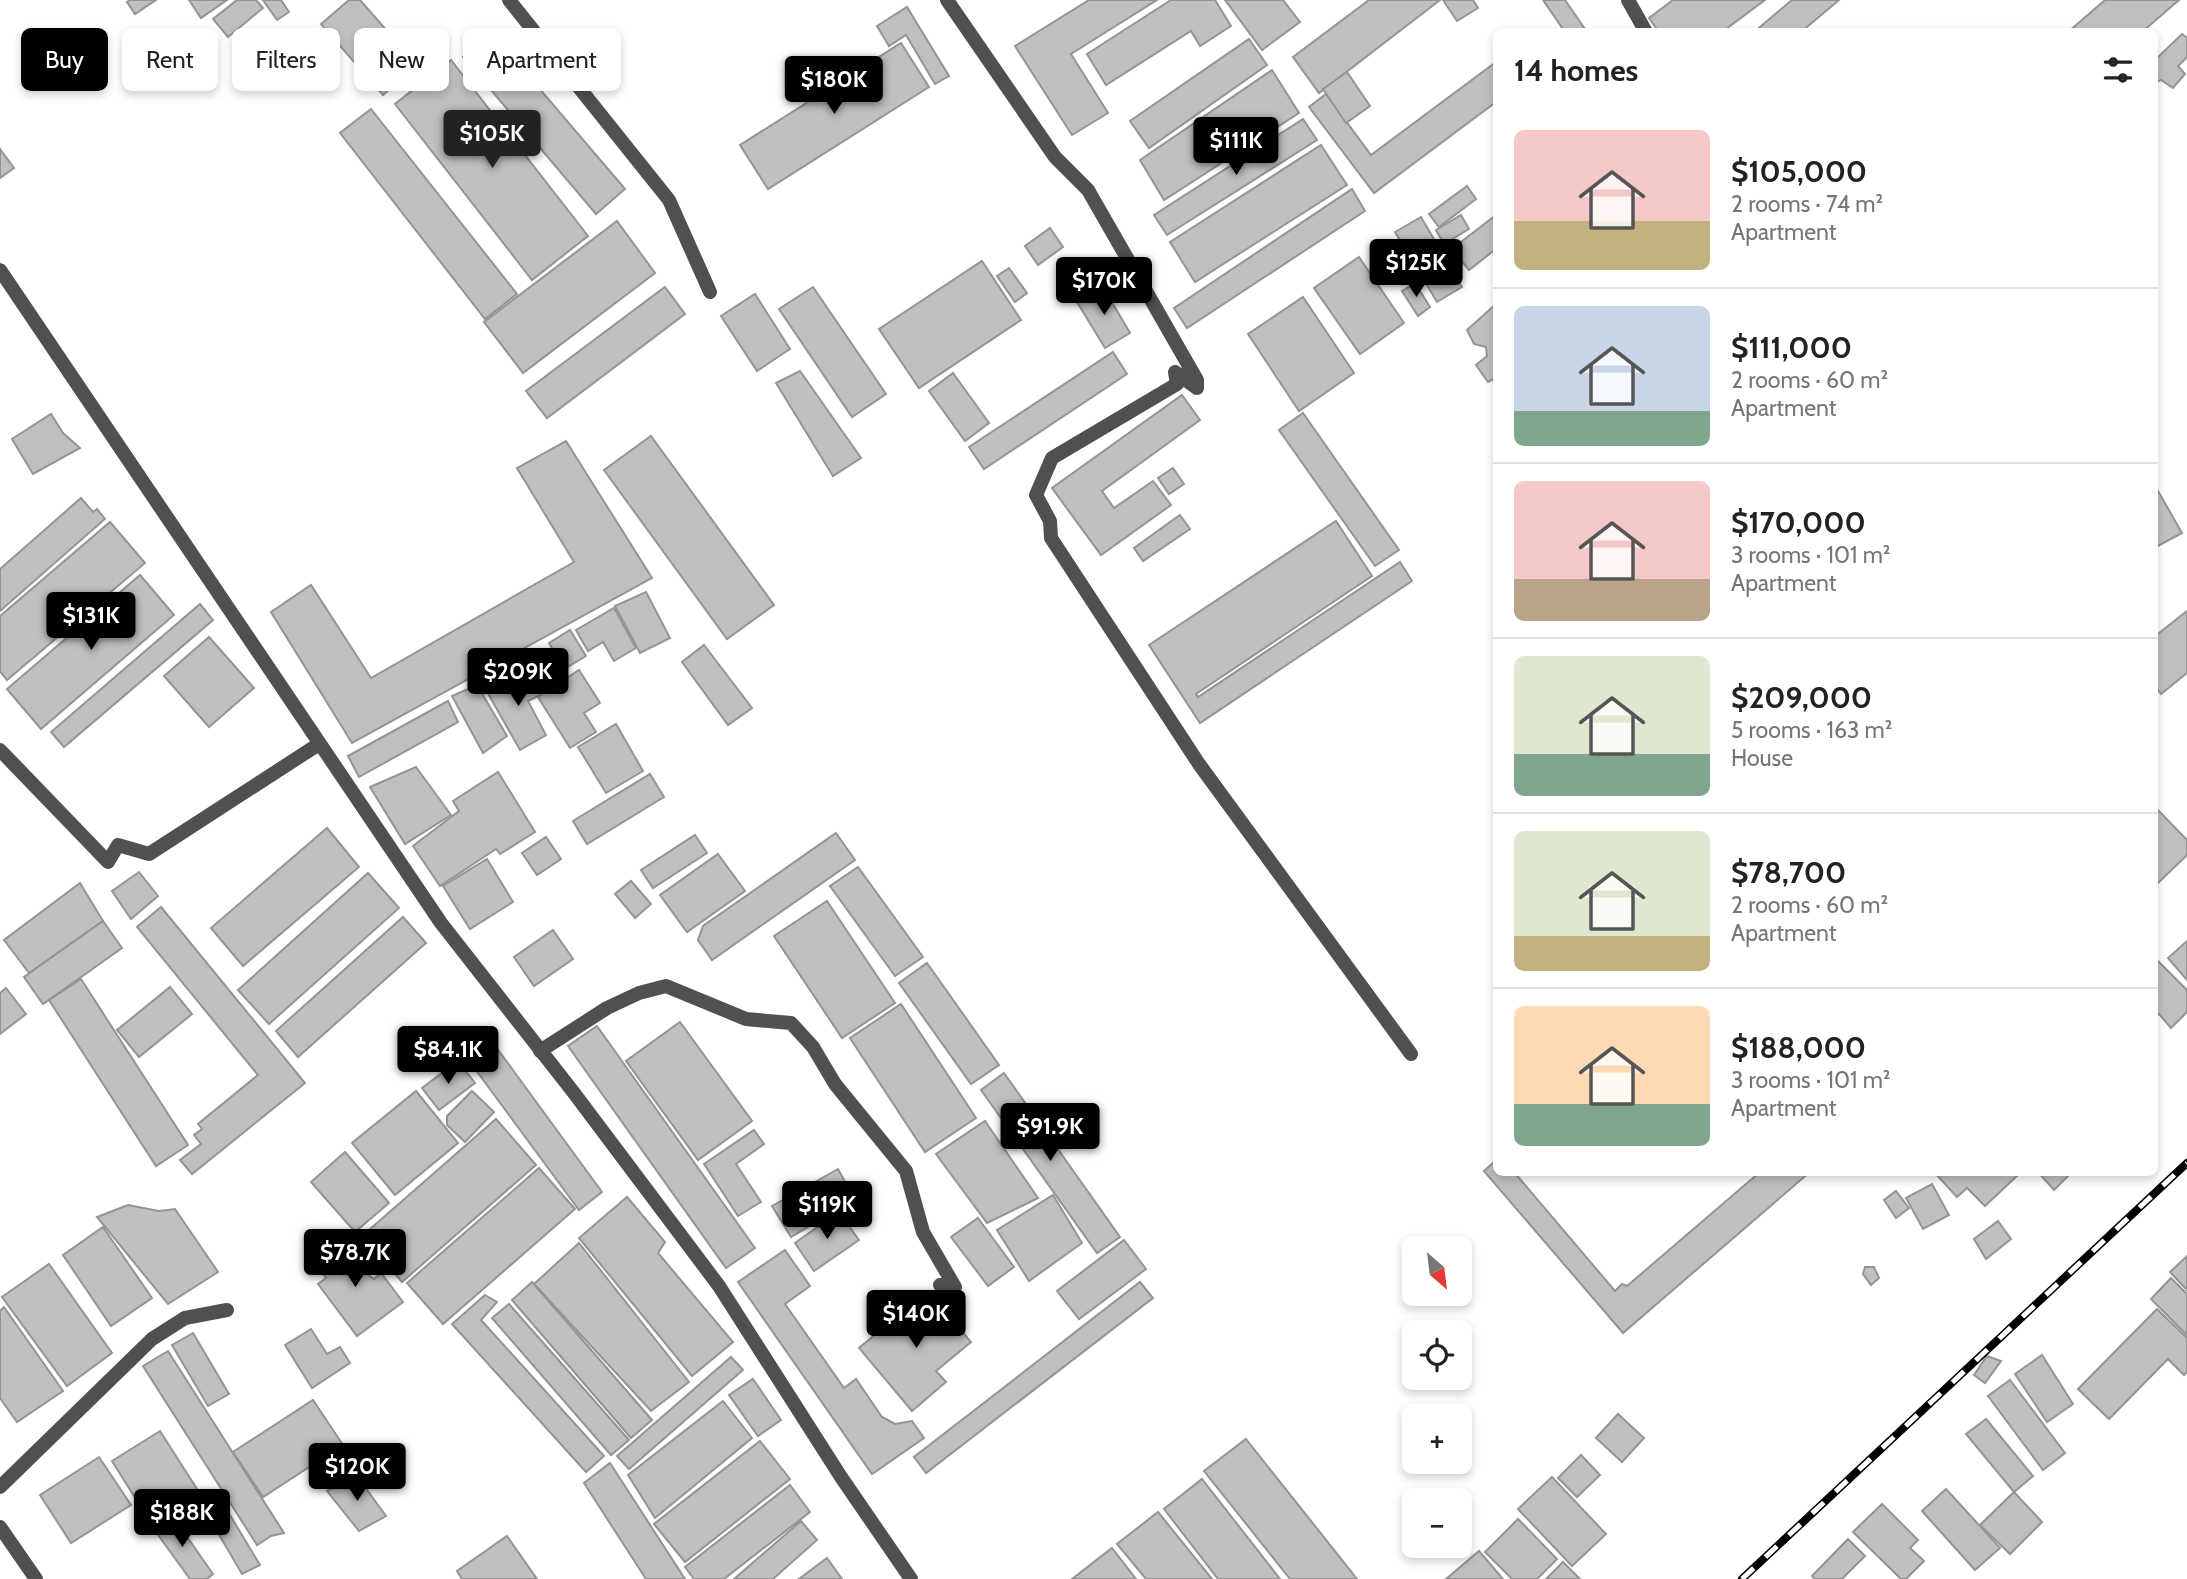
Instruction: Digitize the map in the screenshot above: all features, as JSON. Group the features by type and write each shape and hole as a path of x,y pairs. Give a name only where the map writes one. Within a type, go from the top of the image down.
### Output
{"street":[{"path":"509,0 669,200 710,292"},
{"path":"947,0 1055,157 1088,190 1197,380 1197,388 1175,373 1177,384 1052,458 1036,495 1050,521 1051,538 1199,764 1411,1054"},
{"path":"1628,0 1644,28"},
{"path":"0,270 441,923 719,1286 841,1477 911,1579"},
{"path":"0,750 108,862 118,845 149,854 319,744"},
{"path":"540,1051 607,1008 639,993 666,986 746,1019 791,1023 814,1048 835,1084 906,1171 923,1233 955,1287 940,1286"},
{"path":"0,1487 152,1339 185,1318 227,1310"},
{"path":"0,1527 36,1579"}],"building":[{"path":"156,0 135,14 127,2"},
{"path":"189,0 227,0 201,18"},
{"path":"237,0 256,0 263,8 239,28 232,28 232,34 228,37 213,19"},
{"path":"263,0 281,0 289,12 277,20"},
{"path":"349,0 360,0 385,28 354,28 354,62 340,46 340,28 324,28 321,24"},
{"path":"1089,0 1157,0 1071,54 1108,113 1072,135 1015,46"},
{"path":"1171,0 1215,0 1231,26 1200,46 1191,31 1106,85 1087,54"},
{"path":"1225,0 1283,0 1300,22 1262,50"},
{"path":"1369,0 1440,0 1319,93 1293,57"},
{"path":"1443,0 1473,0 1478,8 1457,21"},
{"path":"1543,0 1565,0 1584,28 1562,28"},
{"path":"1673,0 1765,0 1727,28 1656,28 1649,18"},
{"path":"1792,0 1839,0 1806,28 1759,28"},
{"path":"2105,0 2179,0 2147,28 2073,28"},
{"path":"907,7 949,76 935,84 906,35 889,46 877,26"},
{"path":"2182,34 2187,38 2187,57 2178,66 2185,74 2173,88 2161,80 2158,82 2158,57"},
{"path":"1249,39 1267,65 1149,148 1130,121"},
{"path":"901,43 929,87 768,189 740,145"},
{"path":"451,60 463,75 463,91 475,91 588,236 532,280 395,104 412,91 449,91"},
{"path":"1493,64 1493,104 1374,193 1309,107 1326,94 1371,155"},
{"path":"1272,70 1299,113 1164,200 1140,160"},
{"path":"1347,72 1370,106 1346,123 1323,89"},
{"path":"492,91 541,91 625,189 596,214"},
{"path":"371,109 517,294 485,319 340,133"},
{"path":"1303,119 1317,140 1167,235 1154,215"},
{"path":"1321,145 1347,185 1195,282 1170,242"},
{"path":"0,149 14,168 0,178"},
{"path":"1467,186 1476,199 1439,227 1429,214"},
{"path":"1352,189 1365,211 1187,328 1174,308"},
{"path":"1461,215 1469,229 1444,244 1436,230"},
{"path":"1421,217 1462,287 1437,302 1395,232"},
{"path":"1493,217 1493,251 1469,270 1452,249"},
{"path":"617,221 655,273 523,373 484,322"},
{"path":"1050,228 1063,247 1038,265 1025,246"},
{"path":"1359,257 1404,323 1360,354 1314,288"},
{"path":"982,261 1021,320 919,388 879,329"},
{"path":"1009,268 1027,293 1015,302 997,276"},
{"path":"1415,283 1430,307 1418,316 1402,291"},
{"path":"665,287 685,314 547,418 526,391"},
{"path":"813,287 886,394 852,417 779,309"},
{"path":"1103,287 1130,333 1105,348 1077,302"},
{"path":"755,294 790,349 757,371 721,316"},
{"path":"1303,297 1354,373 1299,411 1248,334"},
{"path":"1493,307 1493,380 1488,382 1476,365 1487,356 1486,347 1474,344 1467,330"},
{"path":"1113,352 1127,374 984,469 969,447"},
{"path":"800,371 861,458 833,476 776,383"},
{"path":"953,373 989,423 965,441 929,391"},
{"path":"1182,395 1200,420 1102,491 1114,508 1153,481 1171,505 1101,555 1052,488"},
{"path":"1303,413 1399,550 1375,566 1279,430"},
{"path":"51,414 63,433 80,448 33,474 12,439"},
{"path":"651,436 774,605 727,639 604,470"},
{"path":"566,441 652,578 352,743 271,612 311,585 371,678 574,562 517,468"},
{"path":"1173,468 1184,484 1169,494 1158,478"},
{"path":"2158,491 2182,533 2158,546"},
{"path":"81,498 93,512 97,509 105,519 0,611 0,569"},
{"path":"1180,515 1190,529 1143,561 1134,548"},
{"path":"1336,521 1372,576 1196,694 1198,697 1400,562 1412,581 1200,723 1149,645"},
{"path":"110,522 145,563 7,680 0,671 0,616"},
{"path":"140,575 174,615 41,729 7,689"},
{"path":"646,592 670,638 640,653 615,606"},
{"path":"200,604 213,620 64,747 51,732"},
{"path":"614,608 636,648 614,661 603,642 588,651 576,630"},
{"path":"2187,611 2187,673 2161,694 2158,690 2158,634"},
{"path":"570,630 586,656 564,669 549,643"},
{"path":"209,637 254,688 209,727 164,676"},
{"path":"704,645 752,708 728,725 682,662"},
{"path":"526,668 540,695 528,701 546,735 520,750 486,690"},
{"path":"579,670 600,703 584,713 596,732 570,748 538,697"},
{"path":"477,685 507,736 483,753 452,696"},
{"path":"448,701 458,722 359,777 348,756"},
{"path":"616,724 643,771 606,793 578,747"},
{"path":"416,767 451,815 405,844 370,787"},
{"path":"498,772 535,832 500,854 496,849 440,886 413,846 459,811 453,801"},
{"path":"650,774 664,797 587,844 573,821"},
{"path":"2158,810 2187,840 2187,855 2158,883"},
{"path":"327,828 359,867 243,966 211,928"},
{"path":"836,833 855,860 712,960 698,940 703,926"},
{"path":"695,835 707,853 653,888 641,870"},
{"path":"546,837 561,859 537,875 522,853"},
{"path":"718,854 745,891 687,932 660,895"},
{"path":"487,859 513,902 470,929 443,886"},
{"path":"858,867 923,957 895,976 830,886"},
{"path":"139,872 158,896 131,919 112,891"},
{"path":"368,873 399,908 269,1024 238,990"},
{"path":"631,881 651,904 635,918 615,894"},
{"path":"80,883 103,921 29,973 4,940"},
{"path":"827,901 895,1003 842,1038 774,936"},
{"path":"161,907 305,1083 192,1174 180,1160 201,1144 194,1135 202,1129 198,1124 258,1075 137,927"},
{"path":"403,917 426,943 298,1057 276,1031"},
{"path":"103,921 122,948 43,1004 24,977"},
{"path":"553,930 573,959 534,986 514,957"},
{"path":"2187,941 2187,980 2168,958"},
{"path":"2158,961 2187,990 2187,1012 2171,1028 2159,1014"},
{"path":"927,963 999,1065 971,1084 899,983"},
{"path":"81,979 188,1145 156,1166 49,1000"},
{"path":"170,987 192,1014 139,1057 117,1030"},
{"path":"6,988 26,1014 0,1034 0,993"},
{"path":"901,1004 976,1118 925,1152 850,1038"},
{"path":"680,1022 752,1121 698,1160 626,1061"},
{"path":"597,1026 755,1248 726,1268 568,1046"},
{"path":"488,1036 602,1192 579,1210 464,1054"},
{"path":"458,1061 475,1083 439,1110 422,1088"},
{"path":"1004,1073 1120,1237 1097,1253 981,1090"},
{"path":"416,1091 458,1143 395,1195 352,1143"},
{"path":"472,1091 494,1112 465,1142 447,1125 447,1116"},
{"path":"496,1119 536,1165 402,1282 362,1236"},
{"path":"985,1121 1038,1198 987,1223 936,1154"},
{"path":"754,1130 764,1144 736,1164 761,1202 738,1216 704,1164"},
{"path":"345,1152 389,1203 355,1232 311,1182"},
{"path":"1493,1163 1493,1176 1517,1176 1615,1291 1622,1284 1627,1286 1755,1176 1805,1176 1623,1333 1484,1171"},
{"path":"539,1168 575,1209 443,1324 407,1283"},
{"path":"838,1169 855,1200 791,1237 772,1206"},
{"path":"1938,1176 2017,1176 1985,1206 1967,1188 1957,1197"},
{"path":"2042,1176 2068,1176 2054,1190"},
{"path":"1932,1184 1949,1215 1923,1229 1906,1198"},
{"path":"1896,1191 1909,1208 1896,1218 1884,1200"},
{"path":"1053,1195 1082,1243 1029,1281 997,1230"},
{"path":"627,1197 665,1242 658,1253 733,1342 692,1376 579,1238"},
{"path":"128,1205 159,1211 175,1209 218,1272 168,1304 97,1217"},
{"path":"839,1212 859,1240 814,1271 795,1243"},
{"path":"978,1218 1014,1267 988,1286 951,1237"},
{"path":"1998,1221 2011,1239 1986,1259 1974,1239"},
{"path":"103,1227 152,1298 111,1326 63,1255"},
{"path":"336,1240 357,1267 374,1279 381,1273 403,1302 357,1336 318,1284 326,1278 312,1258"},
{"path":"1124,1240 1146,1269 1079,1319 1057,1291"},
{"path":"579,1243 689,1382 651,1411 534,1284"},
{"path":"785,1250 810,1286 785,1304 844,1388 856,1379 882,1417 895,1424 912,1421 924,1438 872,1474 738,1282"},
{"path":"2187,1256 2187,1290 2170,1272"},
{"path":"49,1264 112,1353 67,1386 2,1297"},
{"path":"1865,1267 1874,1267 1879,1278 1871,1285 1863,1274"},
{"path":"2171,1278 2187,1294 2187,1335 2151,1299"},
{"path":"532,1282 652,1420 631,1438 512,1300"},
{"path":"1140,1282 1153,1298 926,1473 914,1457"},
{"path":"928,1291 971,1342 936,1371 946,1382 912,1411 859,1348"},
{"path":"485,1295 497,1302 481,1320 604,1456 586,1472 452,1324"},
{"path":"509,1304 629,1440 611,1455 492,1318"},
{"path":"4,1307 63,1391 17,1422 0,1398 0,1311"},
{"path":"2157,1309 2187,1338 2187,1372 2184,1375 2168,1359 2109,1419 2078,1389"},
{"path":"311,1329 327,1354 340,1347 350,1363 312,1388 285,1345"},
{"path":"193,1333 229,1394 208,1406 172,1345"},
{"path":"168,1351 284,1533 271,1536 257,1545 143,1366"},
{"path":"2042,1355 2073,1404 2047,1422 2015,1374"},
{"path":"1987,1356 2001,1361 1985,1383 1974,1375"},
{"path":"731,1357 743,1370 629,1469 617,1456"},
{"path":"753,1379 781,1420 758,1436 729,1395"},
{"path":"2010,1380 2065,1453 2043,1470 1988,1396"},
{"path":"313,1400 343,1445 263,1497 233,1452"},
{"path":"723,1401 752,1438 655,1518 628,1475"},
{"path":"1618,1414 1644,1438 1622,1462 1596,1438"},
{"path":"1986,1419 2033,1476 2014,1492 1966,1434"},
{"path":"160,1431 197,1489 149,1520 112,1461"},
{"path":"1246,1439 1357,1579 1290,1579 1204,1471"},
{"path":"760,1441 790,1479 685,1562 654,1524"},
{"path":"1581,1455 1600,1475 1577,1497 1558,1478"},
{"path":"99,1457 131,1505 71,1543 40,1495"},
{"path":"610,1463 685,1579 646,1579 584,1483"},
{"path":"356,1475 386,1516 359,1531 327,1491"},
{"path":"1552,1477 1606,1534 1572,1566 1518,1509"},
{"path":"1202,1479 1280,1579 1218,1579 1164,1509"},
{"path":"790,1485 810,1512 724,1579 694,1579 685,1567"},
{"path":"1946,1489 2000,1548 1975,1570 1922,1511"},
{"path":"2014,1492 2042,1522 2010,1554 1980,1525"},
{"path":"1882,1504 1918,1540 1910,1548 1924,1561 1906,1579 1901,1579 1853,1532"},
{"path":"1158,1512 1212,1579 1146,1579 1117,1544"},
{"path":"171,1514 213,1574 207,1579 190,1579 153,1528"},
{"path":"230,1515 260,1565 242,1574 214,1526"},
{"path":"1518,1519 1557,1559 1537,1579 1512,1579 1485,1552"},
{"path":"801,1521 817,1540 773,1579 734,1579"},
{"path":"507,1536 537,1579 462,1579 457,1571"},
{"path":"1848,1539 1865,1556 1842,1579 1815,1579 1812,1576"},
{"path":"1112,1548 1136,1579 1072,1579"},
{"path":"1479,1551 1503,1579 1446,1579"},
{"path":"827,1558 842,1579 799,1579"},
{"path":"1563,1562 1580,1579 1546,1579"}],"railway":[{"path":"1742,1579 2187,1163"}]}
